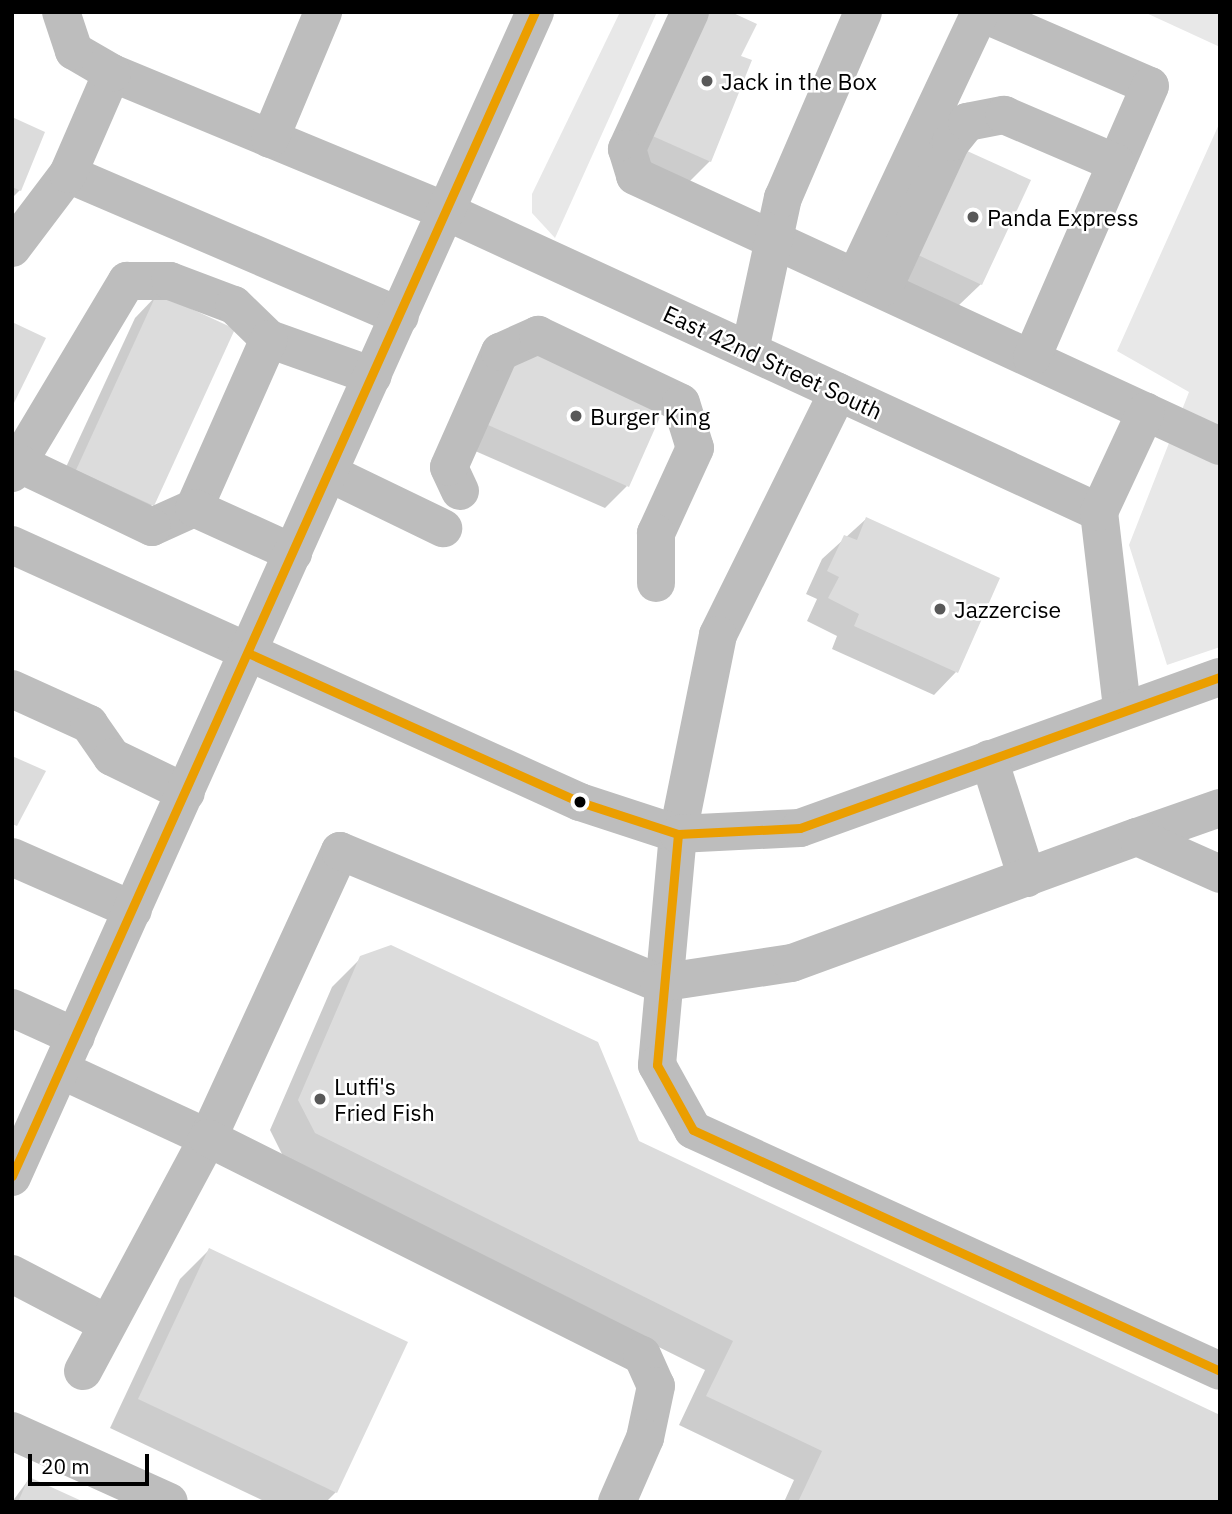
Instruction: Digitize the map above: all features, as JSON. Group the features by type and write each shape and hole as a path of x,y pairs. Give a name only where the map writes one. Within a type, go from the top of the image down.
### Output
{"street":[{"name":"East 42nd Street South","path":"61,12 74,51 112,73 447,212 1099,512"},
{"path":"12,1177 535,12"},
{"path":"690,12 626,149 635,176 778,245 870,280 1220,446"},
{"path":"750,350 778,245 783,198 863,12"},
{"path":"870,280 979,13 1150,86 1032,357"},
{"path":"270,139 317,14"},
{"path":"12,248 68,173 112,73"},
{"path":"870,280 951,142 967,122 1004,115 1116,163"},
{"path":"68,173 400,316"},
{"path":"234,305 259,256"},
{"path":"268,339 194,508 152,527 15,468 127,281 170,281 234,305 268,339 373,376"},
{"path":"460,491 449,467 500,352 538,335 681,403 695,448 656,533 656,583"},
{"path":"838,392 718,635 694,731 678,834 659,983 657,1065 692,1130 1220,1371"},
{"path":"1122,709 1099,512 1146,411"},
{"path":"330,473 443,528"},
{"path":"194,508 293,553"},
{"path":"12,545 580,802 678,834 800,828 1122,709 1220,677"},
{"path":"12,689 89,724 112,757 186,793"},
{"path":"989,759 1027,878"},
{"path":"83,1371 104,1322 208,1138 340,851 659,983 792,963 1220,808"},
{"path":"1137,837 1220,874"},
{"path":"12,857 132,910"},
{"path":"12,1008 68,1053 208,1138 642,1354 656,1386 645,1438 617,1502"},
{"path":"12,1274 104,1322"},
{"path":"12,1432 169,1502"}],"shaded area":[{"path":"620,12 657,12 555,238 532,213 532,194"},
{"path":"1144,12 1220,12 1220,47"},
{"path":"1220,122 1220,647 1167,665 1129,545 1189,392 1117,351"}],"building":[{"name":"Jack in the Box","path":"704,12 731,12 757,24 741,56 752,60 711,162 648,134"},
{"path":"12,117 45,132 21,191 12,187"},
{"name":"Panda Express","path":"965,150 1031,180 982,285 916,254"},
{"path":"157,293 235,329 154,506 76,470"},
{"path":"12,322 46,338 12,407"},
{"name":"Burger King","path":"522,346 664,408 629,487 488,425"},
{"path":"866,517 1000,578 958,673 854,626 859,614 828,598 839,577 827,571 844,535 857,540"},
{"path":"12,756 46,771 17,826 12,824"},
{"path":"391,945 598,1042 639,1141 1220,1415 1220,1502 798,1502 822,1451 706,1396 733,1341 315,1133 298,1100 360,956"},
{"path":"209,1248 408,1342 337,1493 138,1399"},
{"path":"29,1477 84,1502 18,1502"}],"transit line":[{"path":"12,1176 535,12"},
{"path":"248,653 580,802 678,834 800,828 1220,677"},
{"path":"678,834 657,1065 693,1130 1220,1371"}],"place":[{"name":"Jack in the Box","path":"707,81"},
{"name":"Panda Express","path":"973,217"},
{"name":"Burger King","path":"576,416"},
{"name":"Jazzercise","path":"940,609"},
{"name":"Lutfi's Fried Fish","path":"320,1099"}]}
